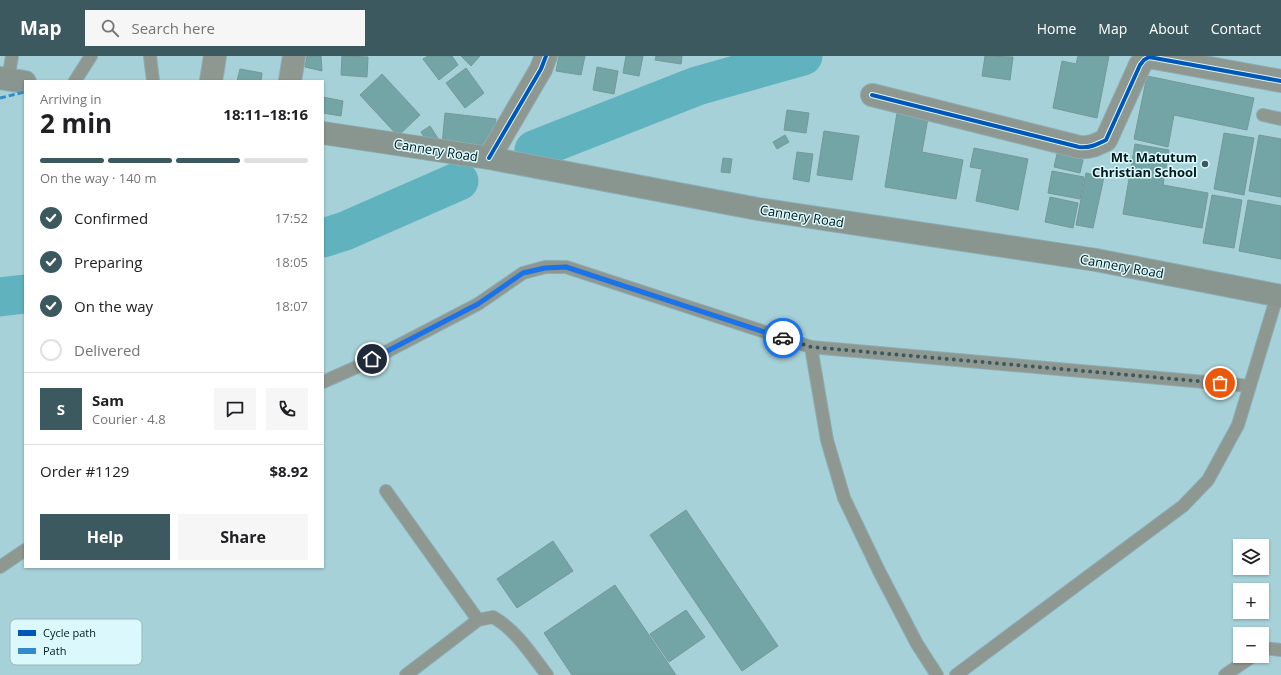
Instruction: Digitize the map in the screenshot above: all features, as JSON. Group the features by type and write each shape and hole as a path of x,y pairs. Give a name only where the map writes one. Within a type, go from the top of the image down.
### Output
{"main road":[{"name":"Cannery Road","path":"324,133 489,158 758,209 1096,260 1279,296"}],"street":[{"path":"210,80 215,56"},
{"path":"290,80 294,56"},
{"path":"489,158 541,69 546,56"},
{"path":"872,95 1079,147 1087,147 1095,146 1106,140 1140,65 1149,57 1281,81"}],"lane":[{"path":"11,79 12,56"},
{"path":"76,80 91,56"},
{"path":"150,56 153,80"},
{"path":"1263,114 1281,119"},
{"path":"324,382 359,366 478,304 523,273 545,268 566,267 811,347 1250,386"},
{"path":"956,675 1183,506 1208,480 1238,425 1279,296"},
{"path":"811,347 827,440 844,498 879,572 917,644 938,675"},
{"path":"386,491 478,620"},
{"path":"0,567 24,551"},
{"path":"406,675 478,620 493,616 517,635 547,675"},
{"path":"1269,649 1281,650"},
{"path":"1225,675 1243,663"}],"building":[{"path":"307,56 321,56 322,71 305,67"},
{"path":"342,56 368,57 367,77 341,75"},
{"path":"428,56 452,56 458,65 439,80 423,59"},
{"path":"461,56 480,56 471,66"},
{"path":"559,56 585,56 581,75 556,71"},
{"path":"626,56 643,56 639,76 623,73"},
{"path":"656,56 682,56 681,64 655,60"},
{"path":"985,56 1013,57 1010,80 982,76"},
{"path":"1078,56 1109,56 1097,118 1053,108 1062,61 1076,64"},
{"path":"597,67 618,71 614,94 593,90"},
{"path":"466,68 484,93 465,108 446,83"},
{"path":"240,69 262,73 261,80 237,80"},
{"path":"382,74 420,115 398,136 360,95"},
{"path":"1147,76 1254,98 1247,130 1174,115 1168,147 1134,139"},
{"path":"324,97 343,101 341,116 324,113"},
{"path":"787,110 809,113 806,133 784,130"},
{"path":"445,113 496,119 492,151 442,145"},
{"path":"897,113 928,118 922,152 963,160 956,199 885,187"},
{"path":"430,126 439,140 430,146 421,132"},
{"path":"824,131 859,136 852,180 817,175"},
{"path":"1224,133 1254,138 1244,195 1214,189"},
{"path":"785,135 789,142 777,149 773,142"},
{"path":"1259,135 1281,139 1281,197 1249,191"},
{"path":"1135,144 1169,150 1163,185 1208,193 1202,228 1123,214"},
{"path":"974,148 1028,159 1018,210 976,201 982,169 970,167"},
{"path":"797,152 813,154 809,182 793,179"},
{"path":"1057,154 1083,160 1080,173 1054,167"},
{"path":"723,158 732,159 730,173 721,172"},
{"path":"1052,171 1084,177 1080,199 1048,193"},
{"path":"1086,173 1104,177 1093,228 1076,225"},
{"path":"1212,195 1242,200 1234,248 1203,243"},
{"path":"1050,197 1078,203 1073,228 1045,222"},
{"path":"1248,200 1281,206 1281,259 1239,251"},
{"path":"686,510 778,646 742,671 650,535"},
{"path":"553,541 573,571 517,608 497,579"},
{"path":"615,585 676,675 572,675 544,633"},
{"path":"686,610 705,637 669,662 650,634"}],"waterway":[{"path":"534,150 697,86 803,56"},
{"path":"324,238 345,231 459,181"},
{"path":"0,297 24,294"}],"marked path":[{"path":"0,98 24,92"}],"cycle path":[{"path":"489,158 541,69 546,56"},
{"path":"872,95 1079,147 1086,147 1093,146 1106,140 1140,65 1149,57 1281,81"}],"way so far":[{"path":"783,338 811,347 1220,383"}],"place":[{"name":"Mt. Matutum Christian School","path":"1205,164"}],"route":[{"path":"372,359 478,304 523,273 545,268 566,267 783,338"}]}
